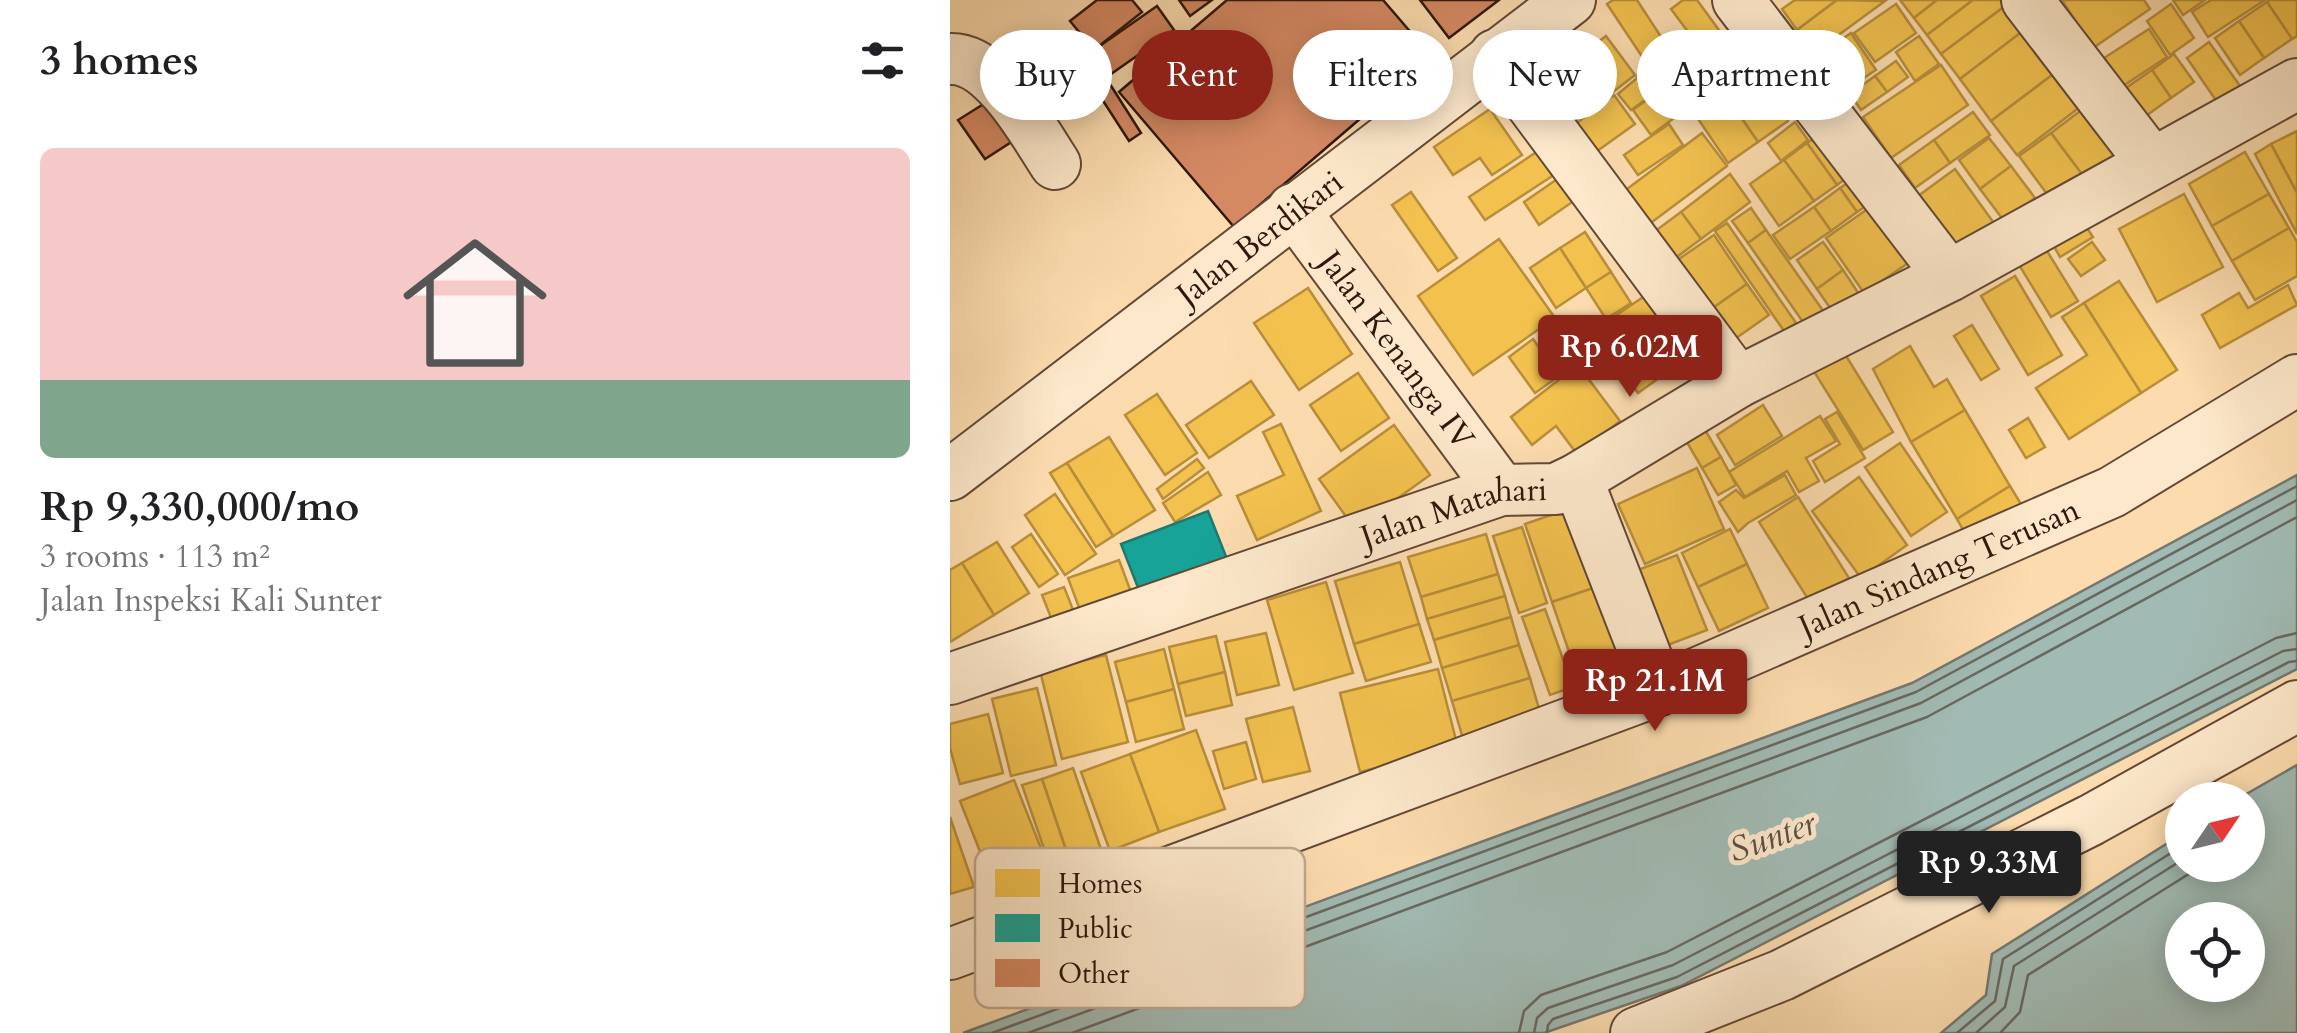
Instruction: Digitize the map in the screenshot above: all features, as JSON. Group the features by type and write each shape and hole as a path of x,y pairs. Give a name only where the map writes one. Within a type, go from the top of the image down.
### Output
{"street":[{"name":"Jalan Berdikari","path":"1529,30 1570,0"},
{"path":"1738,0 1948,276"},
{"path":"2028,0 2152,163"},
{"path":"950,59 976,64 1014,101 1055,164"},
{"name":"Jalan Berdikari","path":"950,475 1473,72"},
{"name":"Jalan Matahari","path":"950,678 1501,490 1556,489 1738,382 1948,276 2297,84"},
{"path":"1543,120 1738,382"},
{"name":"Jalan Kenanga IV","path":"1293,209 1501,490"},
{"name":"Jalan Sindang Terusan","path":"1235,848 1659,690 2112,492 2297,380"},
{"path":"1577,479 1659,690"},
{"path":"1636,1033 1782,975 2091,820 2297,706"},
{"name":"Jalan Sindang Terusan","path":"950,954 975,945"}],"water":[{"name":"Sunter","path":"2297,475 2297,669 1681,986 1544,1033 963,1033 1031,1008 1305,1008 1305,907 1912,683"},
{"path":"2297,765 2297,1033 1941,1033 1986,995 1992,954 2165,845 2165,882 2265,882 2265,783"}],"building: Homes":[{"path":"1613,0 1637,0 1657,30 1637,30 1637,49 1607,4"},
{"path":"1683,0 1697,0 1719,30 1687,30 1671,9"},
{"path":"1795,0 1837,0 1797,30 1782,9"},
{"path":"1837,0 1885,1 1845,30 1797,30"},
{"path":"1900,0 1937,0 1914,18"},
{"path":"1937,0 1973,0 1927,35 1914,18"},
{"path":"1973,0 2013,0 1941,54 1927,35"},
{"path":"2013,0 2036,21 1960,79 1941,54"},
{"path":"2062,0 2144,0 2150,9 2093,48"},
{"path":"2173,0 2205,0 2183,15"},
{"path":"2211,0 2265,0 2208,37 2192,12"},
{"path":"2297,0 2297,36 2292,39 2267,2"},
{"path":"2267,2 2292,39 2264,58 2239,21"},
{"path":"1896,4 1916,33 1875,62 1865,48 1865,30 1858,30"},
{"path":"2171,4 2194,38 2170,55 2147,21"},
{"path":"2036,21 2068,63 1991,121 1960,79"},
{"path":"2239,21 2264,58 2240,75 2215,38"},
{"path":"2149,29 2167,57 2123,86 2104,58"},
{"path":"1919,36 1939,64 1915,81 1896,52"},
{"path":"2209,42 2240,86 2217,102 2187,58"},
{"path":"1617,51 1635,75 1617,89"},
{"path":"1865,54 1876,70 1865,77"},
{"path":"2174,54 2194,82 2171,98 2152,70"},
{"path":"1896,61 1908,77 1887,92 1875,76"},
{"path":"2068,63 2093,97 2017,155 1991,121"},
{"path":"1941,65 1968,105 1891,158 1865,116"},
{"path":"2152,70 2171,98 2143,118 2123,90"},
{"path":"1875,76 1887,92 1865,107 1865,83"},
{"path":"1636,79 1637,106 1631,110 1618,94"},
{"path":"1617,99 1635,124 1593,154 1573,126 1581,120 1617,120"},
{"path":"2088,105 2127,158 2090,185 2051,133"},
{"path":"1973,112 1990,135 1950,163 1934,140"},
{"path":"1474,120 1498,120 1522,155 1492,175 1480,158 1453,175 1434,147"},
{"path":"1640,120 1671,120 1651,135"},
{"path":"1699,120 1743,120 1758,142 1728,163"},
{"path":"1743,120 1787,120 1788,121 1758,142"},
{"path":"1795,122 1808,140 1781,161 1768,143"},
{"path":"1669,124 1683,145 1638,175 1624,155"},
{"path":"2297,131 2297,193 2271,144"},
{"path":"1823,132 1853,173 1837,185 1807,143"},
{"path":"1702,133 1727,166 1644,228 1619,195"},
{"path":"2051,133 2090,185 2058,209 2019,156"},
{"path":"1989,138 2011,166 1980,189 1959,160"},
{"path":"1934,140 1950,163 1915,188 1899,165"},
{"path":"1807,143 1837,185 1814,201 1784,160"},
{"path":"2271,144 2297,193 2297,234 2255,154"},
{"path":"1544,147 1560,171 1485,220 1469,197"},
{"path":"2245,152 2269,194 2212,226 2189,184"},
{"path":"1784,160 1814,201 1779,226 1750,184"},
{"path":"2011,166 2035,198 2004,221 1980,189"},
{"path":"1955,169 1996,226 1958,252 1918,196"},
{"path":"1566,173 1581,196 1539,225 1524,202"},
{"path":"1730,174 1750,202 1701,239 1681,212"},
{"path":"1861,174 1878,198 1857,212 1840,188"},
{"path":"1840,188 1857,212 1831,231 1814,207"},
{"path":"1411,192 1457,258 1438,271 1392,205"},
{"path":"2184,194 2223,267 2157,302 2119,229"},
{"path":"2269,194 2289,228 2232,261 2212,226"},
{"path":"1882,199 1920,255 1864,293 1826,238"},
{"path":"1814,207 1831,231 1790,259 1773,235"},
{"path":"1751,208 1766,230 1748,243 1732,221"},
{"path":"1681,212 1701,239 1670,262 1650,235"},
{"path":"2080,217 2093,237 2060,257 2048,236"},
{"path":"1727,223 1796,323 1784,331 1715,231"},
{"path":"2289,228 2297,242 2297,276 2255,300 2232,261"},
{"path":"1766,230 1824,312 1805,325 1748,243"},
{"path":"1585,232 1611,272 1586,288 1560,248"},
{"path":"1714,235 1747,284 1710,310 1676,261"},
{"path":"1499,239 1555,318 1473,375 1418,296"},
{"path":"1823,242 1843,270 1817,289 1797,260"},
{"path":"2092,242 2105,260 2081,276 2068,259"},
{"path":"2042,243 2078,301 2051,317 2016,260"},
{"path":"1560,248 1586,288 1556,308 1530,268"},
{"path":"1843,270 1863,300 1837,318 1817,289"},
{"path":"1611,272 1631,303 1606,319 1586,288"},
{"path":"2015,276 2062,355 2028,375 1981,296"},
{"path":"2119,281 2177,370 2141,393 2084,303"},
{"path":"1747,284 1769,315 1732,341 1710,310"},
{"path":"2288,285 2297,305 2220,348 2202,315 2239,293 2248,308"},
{"path":"1658,287 1676,314 1633,344 1615,316"},
{"path":"1308,288 1352,354 1299,390 1254,323"},
{"path":"2084,303 2141,393 2069,439 2036,388 2087,355 2062,317"},
{"path":"1614,320 1630,342 1587,372 1572,350"},
{"path":"1677,321 1698,350 1638,393 1617,364"},
{"path":"1972,325 1999,369 1981,380 1954,336"},
{"path":"1533,339 1559,376 1535,393 1509,357"},
{"path":"1910,346 1934,387 1947,379 1965,410 1911,442 1873,369"},
{"path":"1843,351 1893,432 1863,450 1813,370"},
{"path":"1578,365 1620,421 1577,454 1556,426 1532,445 1511,417"},
{"path":"1358,373 1389,418 1341,451 1310,405"},
{"path":"1251,381 1274,415 1209,458 1186,425"},
{"path":"1157,394 1197,453 1165,475 1125,415"},
{"path":"1763,405 1782,436 1735,465 1717,435"},
{"path":"1965,410 2010,486 1957,519 1911,442"},
{"path":"1837,412 1865,458 1825,482 1813,461 1840,444 1825,419"},
{"path":"1820,416 1836,441 1806,458 1819,481 1799,492 1787,471 1745,497 1729,472"},
{"path":"2028,418 2045,447 2026,458 2009,430"},
{"path":"1281,424 1321,511 1257,540 1237,496 1284,475 1263,432"},
{"path":"1394,425 1430,475 1355,529 1319,479"},
{"path":"1704,428 1721,457 1702,468 1685,439"},
{"path":"1109,437 1155,510 1113,536 1067,463"},
{"path":"1900,443 1947,512 1911,536 1865,467"},
{"path":"1721,457 1736,485 1718,495 1702,468"},
{"path":"1197,459 1204,468 1163,499 1157,489"},
{"path":"1067,463 1113,536 1096,547 1050,473"},
{"path":"1697,468 1724,529 1645,564 1618,504"},
{"path":"1208,472 1221,495 1175,522 1163,503"},
{"path":"1785,475 1796,495 1738,532 1719,502 1736,490 1744,498"},
{"path":"1859,477 1907,545 1861,578 1812,511"},
{"path":"2010,486 2024,509 1970,542 1957,519"},
{"path":"1055,494 1096,554 1065,575 1025,515"},
{"path":"1798,497 1849,578 1810,602 1759,522"},
{"path":"1580,505 1608,583 1552,602 1525,524"},
{"path":"1522,527 1547,603 1519,613 1493,536"},
{"path":"1730,529 1747,564 1698,587 1682,553"},
{"path":"1031,534 1058,574 1039,587 1012,547"},
{"path":"1486,534 1498,574 1421,597 1408,557"},
{"path":"997,542 1029,593 994,615 962,563"},
{"path":"1677,555 1707,630 1668,645 1638,570"},
{"path":"1119,560 1138,611 1087,629 1068,578"},
{"path":"1400,562 1419,624 1354,644 1335,581"},
{"path":"962,563 994,615 950,642 950,570"},
{"path":"1747,564 1768,608 1719,631 1698,587"},
{"path":"1498,574 1505,596 1427,619 1421,597"},
{"path":"1326,582 1353,673 1294,690 1267,600"},
{"path":"1608,583 1637,668 1581,687 1552,602"},
{"path":"1064,587 1081,630 1059,638 1042,595"},
{"path":"1505,596 1511,617 1434,640 1427,619"},
{"path":"1545,609 1573,687 1550,695 1522,617"},
{"path":"1511,617 1519,645 1442,668 1434,640"},
{"path":"1419,624 1431,662 1366,681 1354,644"},
{"path":"1266,633 1279,685 1237,695 1225,642"},
{"path":"1216,636 1225,672 1178,684 1169,647"},
{"path":"1519,645 1530,678 1452,701 1442,668"},
{"path":"1164,649 1174,689 1126,702 1115,662"},
{"path":"1106,655 1128,742 1062,759 1040,671"},
{"path":"1438,669 1458,748 1360,772 1340,693"},
{"path":"1225,672 1232,705 1186,716 1178,684"},
{"path":"1530,678 1542,719 1464,742 1452,701"},
{"path":"1037,688 1056,765 1011,776 992,699"},
{"path":"1174,689 1184,729 1136,742 1126,702"},
{"path":"1293,707 1310,771 1263,782 1246,719"},
{"path":"988,714 1003,773 960,784 950,748 950,724"},
{"path":"1196,730 1225,809 1159,832 1130,754"},
{"path":"1246,742 1256,779 1224,789 1213,751"},
{"path":"1130,754 1159,832 1109,848 1081,772"},
{"path":"1073,768 1101,848 1065,848 1042,779"},
{"path":"1042,779 1065,848 1044,848 1022,785"},
{"path":"1014,780 1041,848 979,848 960,801"},
{"path":"950,817 974,887 950,894"}],"building: Public":[{"path":"1208,511 1229,564 1142,598 1121,544"}],"building: Other":[{"path":"1097,0 1132,0 1142,12 1112,36 1112,30 1077,30 1070,21"},
{"path":"1179,0 1212,0 1190,16"},
{"path":"1227,0 1383,0 1409,30 1293,30 1293,120 1359,120 1234,227 1143,120 1273,120 1273,30 1192,30"},
{"path":"1420,0 1499,0 1453,35 1453,30 1443,30"},
{"path":"1157,6 1174,30 1132,30 1132,59 1112,73 1112,37"},
{"path":"1132,81 1132,107 1119,92"},
{"path":"1112,87 1141,133 1129,141 1112,115"},
{"path":"980,106 980,120 1015,120 1024,134 985,159 958,120"}]}
